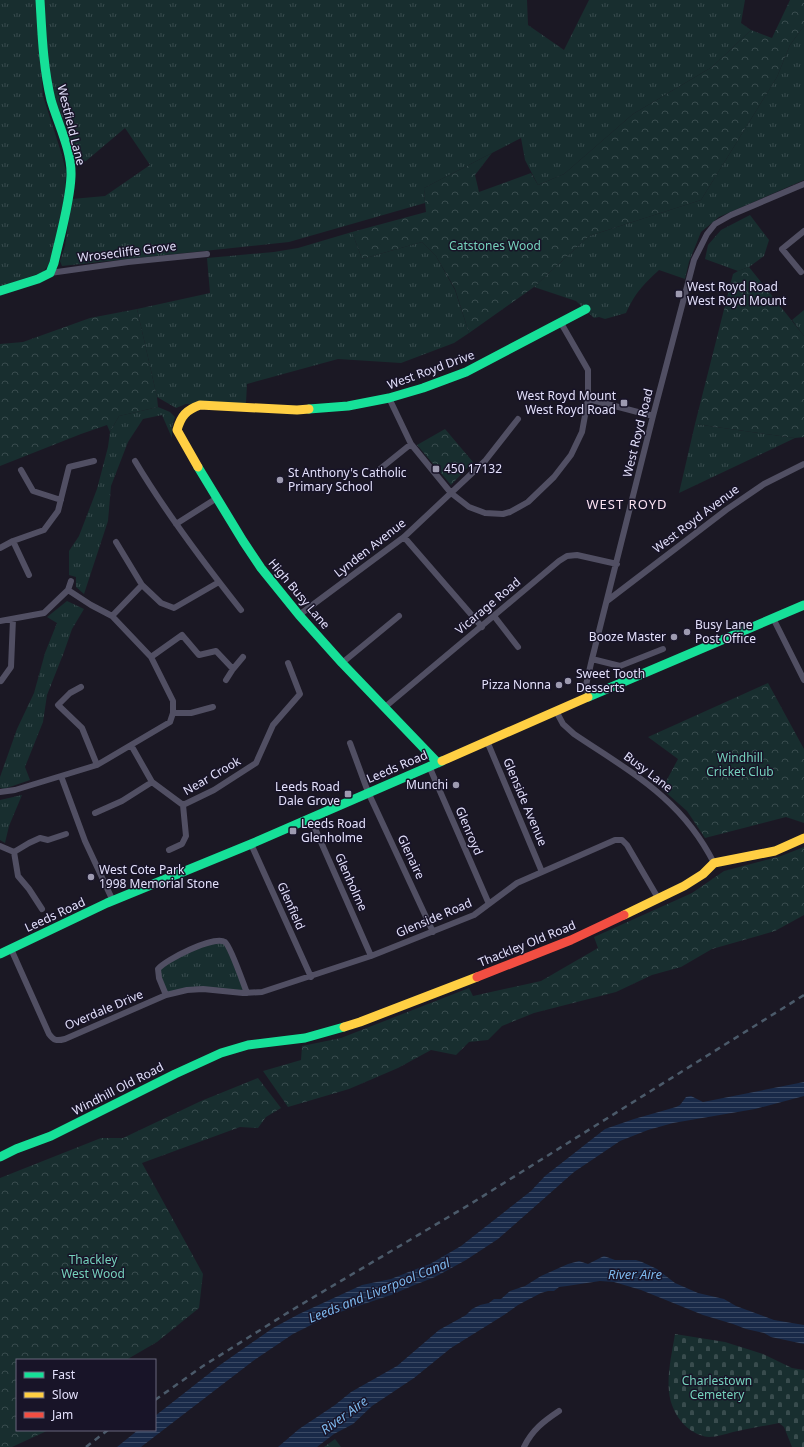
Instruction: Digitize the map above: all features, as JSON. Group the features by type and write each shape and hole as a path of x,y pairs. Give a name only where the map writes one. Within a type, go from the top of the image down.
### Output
{"street":[{"name":"Westfield Lane","path":"40,0 44,59 51,99 68,154 71,175 68,199 54,263 50,273"},
{"name":"West Royd Road","path":"589,697 586,685 592,660 694,260 707,234 715,224 731,215 804,185"},
{"path":"801,272 782,249 804,231"},
{"name":"Wrosecliffe Grove","path":"50,273 128,262 207,254"},
{"path":"0,291 38,279 50,273"},
{"name":"West Royd Drive","path":"181,416 188,408 200,405 297,410 348,406 389,398 423,388 466,372 586,309"},
{"path":"389,398 411,444 451,493 469,507 485,513 503,514 510,512 528,502 554,477 571,455 582,432 588,399 588,370 561,323"},
{"path":"588,399 653,416"},
{"name":"High Busy Lane","path":"181,416 177,430 243,541 261,568 299,615 342,663 438,763"},
{"name":"Lynden Avenue","path":"299,615 404,537 485,461 518,419"},
{"path":"375,473 411,444"},
{"path":"0,548 44,530 58,511 69,468 94,461"},
{"path":"135,461 155,495 219,582 242,610"},
{"name":"West Royd Avenue","path":"607,601 745,497 764,484 804,464"},
{"path":"21,470 33,491 61,500"},
{"path":"176,524 217,498"},
{"path":"404,537 482,627"},
{"path":"14,541 29,575"},
{"path":"116,542 142,585 161,603 174,608 219,582"},
{"name":"Vicarage Road","path":"385,707 559,561 567,556 577,555 617,564"},
{"path":"0,621 44,613 68,590 71,581"},
{"path":"112,616 142,585"},
{"path":"0,792 15,790 97,765 170,722 173,713 173,701 151,657 112,616 91,605 68,590"},
{"name":"Leeds Road","path":"0,954 113,901 251,844 310,817 804,605"},
{"path":"342,663 399,616"},
{"path":"494,616 518,647"},
{"path":"773,618 804,680"},
{"path":"1,681 11,667 13,619"},
{"path":"151,657 182,635 199,655 216,651 233,668"},
{"path":"592,660 620,666 663,649"},
{"path":"226,680 233,668 244,657"},
{"name":"Near Crook","path":"183,805 214,790 256,763 274,725 300,694 288,663"},
{"path":"81,687 70,693 58,705 82,728 97,765"},
{"path":"173,713 191,713 213,707"},
{"name":"Busy Lane","path":"556,711 564,724 574,734 654,788 676,808 705,845 714,863"},
{"name":"Glenside Avenue","path":"486,741 542,872"},
{"name":"Glenaire","path":"350,743 368,792 433,932"},
{"name":"Near Crook","path":"131,745 152,782 183,805 186,836 182,844 169,850"},
{"name":"Glenroyd","path":"429,766 489,904"},
{"path":"61,776 85,841 113,901"},
{"path":"95,813 122,801 152,782"},
{"name":"Glenholme","path":"310,817 371,956"},
{"path":"14,852 28,843 40,838 48,840 66,834"},
{"path":"714,863 775,851 804,838"},
{"name":"Glenside Road","path":"166,995 187,990 203,989 247,993 262,992 311,977 371,956 474,915 517,883 615,840 622,840 627,845 658,898"},
{"name":"Glenfield","path":"251,844 311,977"},
{"path":"0,846 14,852"},
{"path":"14,852 18,876 29,889 42,909"},
{"name":"Thackley Old Road","path":"248,1046 305,1038 360,1022 571,940 684,886 703,874 714,863"},
{"path":"166,995 159,978 158,969 162,964 172,958 212,941 221,940 226,943 232,954 247,993"},
{"name":"Overdale Drive","path":"12,949 53,1040 58,1041 65,1039 166,995"},
{"name":"Windhill Old Road","path":"0,1157 16,1149 51,1136 175,1074 221,1053 248,1046"},
{"path":"524,1447 535,1429 559,1411"}],"green space":[{"path":"0,0 36,0 43,96 66,171 60,226 49,264 43,272 0,287"},
{"path":"44,0 527,0 528,25 564,50 589,0 745,0 741,23 751,30 712,67 633,114 564,174 538,185 525,160 521,138 424,188 425,203 289,242 62,266 60,261 65,246 72,199 105,196 150,165 125,128 86,161 76,164 59,112 56,109 48,66"},
{"name":"Catstones Wood","path":"790,0 804,0 804,26 790,45 777,77 701,200 589,236 534,287 469,333 455,289 436,256 422,242 362,259 352,232 426,212 424,188 492,153 475,175 479,192 531,173 538,185 564,174 633,114 712,67 751,30 772,38"},
{"path":"804,26 804,180 719,217 701,232 689,262 685,279 659,270 640,290 626,313 605,319 599,317 594,318 576,301 534,287 589,236 701,200 777,77 790,45"},
{"path":"750,215 769,240 764,256 749,267 738,271 705,259 708,245 721,230"},
{"path":"352,232 362,259 422,242 436,256 455,290 469,333 454,343 401,363 338,359 247,384 246,403 186,404 176,408 157,397 137,309 210,293 207,258 274,252 298,248"},
{"path":"749,267 804,336 804,437 795,438 695,424 733,274"},
{"path":"137,309 158,407 119,416 110,432 107,425 0,466 0,344 23,342 90,318"},
{"path":"804,310 804,336 792,320"},
{"path":"158,407 170,412 175,417 172,427 172,438 162,415 143,419 128,442 111,486 108,521 84,594 76,587 76,577 69,575 69,551 79,536 97,489 108,447 110,432 119,416"},
{"path":"695,424 795,438 679,493"},
{"path":"445,429 473,462 451,485 417,445"},
{"path":"67,601 84,609 72,629 47,695 43,722 25,767 30,780 4,789 0,788 0,777 17,729 34,693 45,653 57,623 47,617"},
{"name":"Windhill Cricket Club","path":"768,683 804,749 804,823 786,817 705,838 687,811 662,789 678,759 648,737"},
{"path":"22,795 9,826 5,843 0,840 0,800"},
{"path":"804,847 804,915 775,931 712,949 681,967 652,975 616,992 534,1013 502,1026 488,1040 469,1042 456,1055 431,1050 398,1068 349,1089 288,1107 263,1071 301,1060 302,1046 341,1038 469,988 473,996 541,981 598,948 594,937 692,893 724,871 781,856"},
{"path":"212,941 226,943 247,993 203,989 166,995 159,978 161,964"},
{"name":"Thackley West Wood","path":"258,1078 281,1108 266,1117 258,1128 240,1127 142,1163 203,1274 199,1308 157,1342 128,1359 16,1359 16,1431 47,1431 12,1447 0,1447 0,1178 101,1138 123,1138 201,1101"},
{"name":"Charlestown Cemetery","path":"675,1334 725,1342 763,1354 792,1368 804,1370 804,1447 792,1447 784,1427 779,1423 712,1437 701,1435 687,1427 677,1415 670,1400 669,1370"},
{"path":"335,1439 341,1447 324,1447"}],"water":[{"name":"Leeds and Liverpool Canal","path":"804,1082 804,1096 755,1109 673,1123 648,1130 620,1141 574,1172 498,1239 466,1260 435,1277 391,1295 331,1315 293,1334 253,1361 141,1447 117,1447 137,1431 156,1431 156,1415 220,1365 273,1328 299,1314 362,1285 391,1279 430,1264 461,1246 531,1191 545,1176 605,1129 676,1107 680,1105 686,1097 691,1096 703,1102"},
{"name":"River Aire","path":"604,1256 615,1260 636,1260 642,1262 657,1269 675,1283 698,1293 724,1299 736,1306 774,1320 804,1325 804,1344 771,1337 764,1333 746,1329 703,1315 641,1290 614,1282 600,1281 559,1287 554,1291 541,1293 518,1305 451,1348 414,1378 372,1406 353,1424 334,1434 317,1447 278,1447 299,1429 335,1405 351,1392 397,1366 439,1330 466,1315 472,1309 489,1303 494,1299 501,1299 510,1291 525,1286 541,1276 568,1264 579,1261 588,1264"}],"railway":[{"path":"156,1399 203,1366 292,1310 472,1203 804,995"},
{"path":"86,1447 107,1431"}],"traffic: fast":[{"path":"0,291 38,279 50,273 54,263 69,197 71,167 67,147 48,88 43,50 40,0"},
{"path":"309,409 348,406 389,398 423,388 466,372 586,309"},
{"path":"198,467 261,568 299,615 342,663 438,763"},
{"path":"588,697 804,605"},
{"path":"0,954 107,903 251,844 442,761"},
{"path":"0,1157 16,1149 51,1136 175,1074 221,1053 248,1045 305,1038 344,1027"}],"traffic: slow":[{"path":"198,467 177,430 182,417 191,409 200,405 297,410 309,409"},
{"path":"442,761 588,697"},
{"path":"624,915 684,886 703,874 714,863 775,851 804,838"},
{"path":"344,1027 477,977"}],"traffic: jam":[{"path":"477,977 571,940 624,915"}],"place":[{"name":"West Royd Road West Royd Mount","path":"679,294"},
{"name":"West Royd Mount West Royd Road","path":"624,403"},
{"name":"450 17132","path":"436,469"},
{"name":"St Anthony's Catholic Primary School","path":"280,480"},
{"name":"Busy Lane Post Office","path":"687,632"},
{"name":"Booze Master","path":"674,637"},
{"name":"Sweet Tooth Desserts","path":"568,681"},
{"name":"Pizza Nonna","path":"559,685"},
{"name":"Munchi","path":"456,785"},
{"name":"Leeds Road Dale Grove","path":"348,794"},
{"name":"Leeds Road Glenholme","path":"293,831"},
{"name":"West Cote Park 1998 Memorial Stone","path":"91,877"}],"district":[{"name":"WEST ROYD","path":"627,504"}]}
